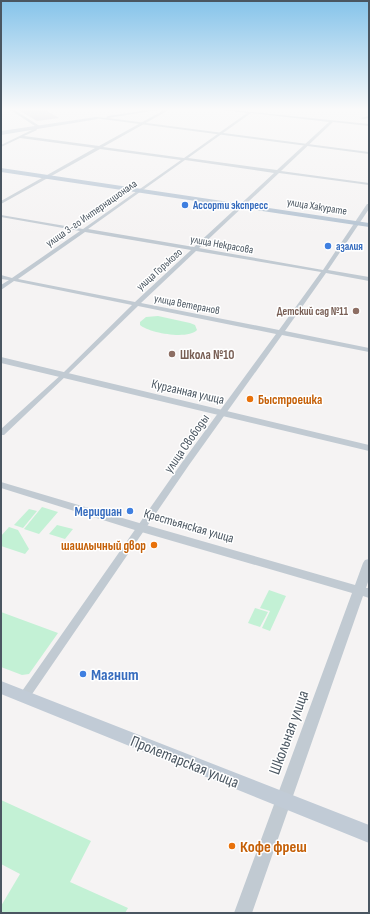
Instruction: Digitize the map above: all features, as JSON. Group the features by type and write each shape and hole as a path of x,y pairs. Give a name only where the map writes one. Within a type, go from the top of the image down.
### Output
{"main road":[{"name":"улица Хакурате","path":"1,170 369,225"},
{"name":"Пролетарская улица","path":"1,687 282,801 369,834"}],"street":[{"path":"1,203 92,152"},
{"path":"127,152 369,184"},
{"name":"улица 3-го Интернационала","path":"1,288 195,152"},
{"name":"улица Горького","path":"1,433 65,374 136,304 243,206 300,152"},
{"name":"улица Свободы","path":"24,697 223,412 358,223 369,205"},
{"name":"улица Некрасова","path":"1,216 325,270 369,279"},
{"name":"улица Ветеранов","path":"1,277 369,350"},
{"name":"Курганная улица","path":"1,360 65,374 369,448"},
{"name":"Крестьянская улица","path":"1,484 142,528 364,591"},
{"name":"Школьная улица","path":"243,913 282,801 364,591 369,563"}],"green space":[{"path":"158,316 190,323 195,325 197,330 186,335 177,335 151,331 140,325 140,322 146,317"},
{"path":"42,507 58,512 39,534 24,529"},
{"path":"29,509 37,511 23,528 14,525"},
{"path":"57,525 73,529 65,539 49,534"},
{"path":"9,527 18,530 29,549 25,554 1,546 1,536"},
{"path":"269,590 286,596 270,631 262,628 270,611 260,608"},
{"path":"255,608 268,612 260,627 248,623"},
{"path":"1,612 58,633 29,674 22,675 1,667"},
{"path":"1,800 91,841 70,882 128,908 125,913 1,913 1,906 20,874 1,864"}],"place":[{"name":"Ассорти экспресс","path":"185,205"},
{"name":"азалия","path":"328,246"},
{"name":"Детский сад №11","path":"356,311"},
{"name":"Школа №10","path":"172,354"},
{"name":"Быстроешка","path":"250,399"},
{"name":"Меридиан","path":"130,511"},
{"name":"шашлычный двор","path":"154,545"},
{"name":"Магнит","path":"83,674"},
{"name":"Кофе фреш","path":"232,846"}]}
